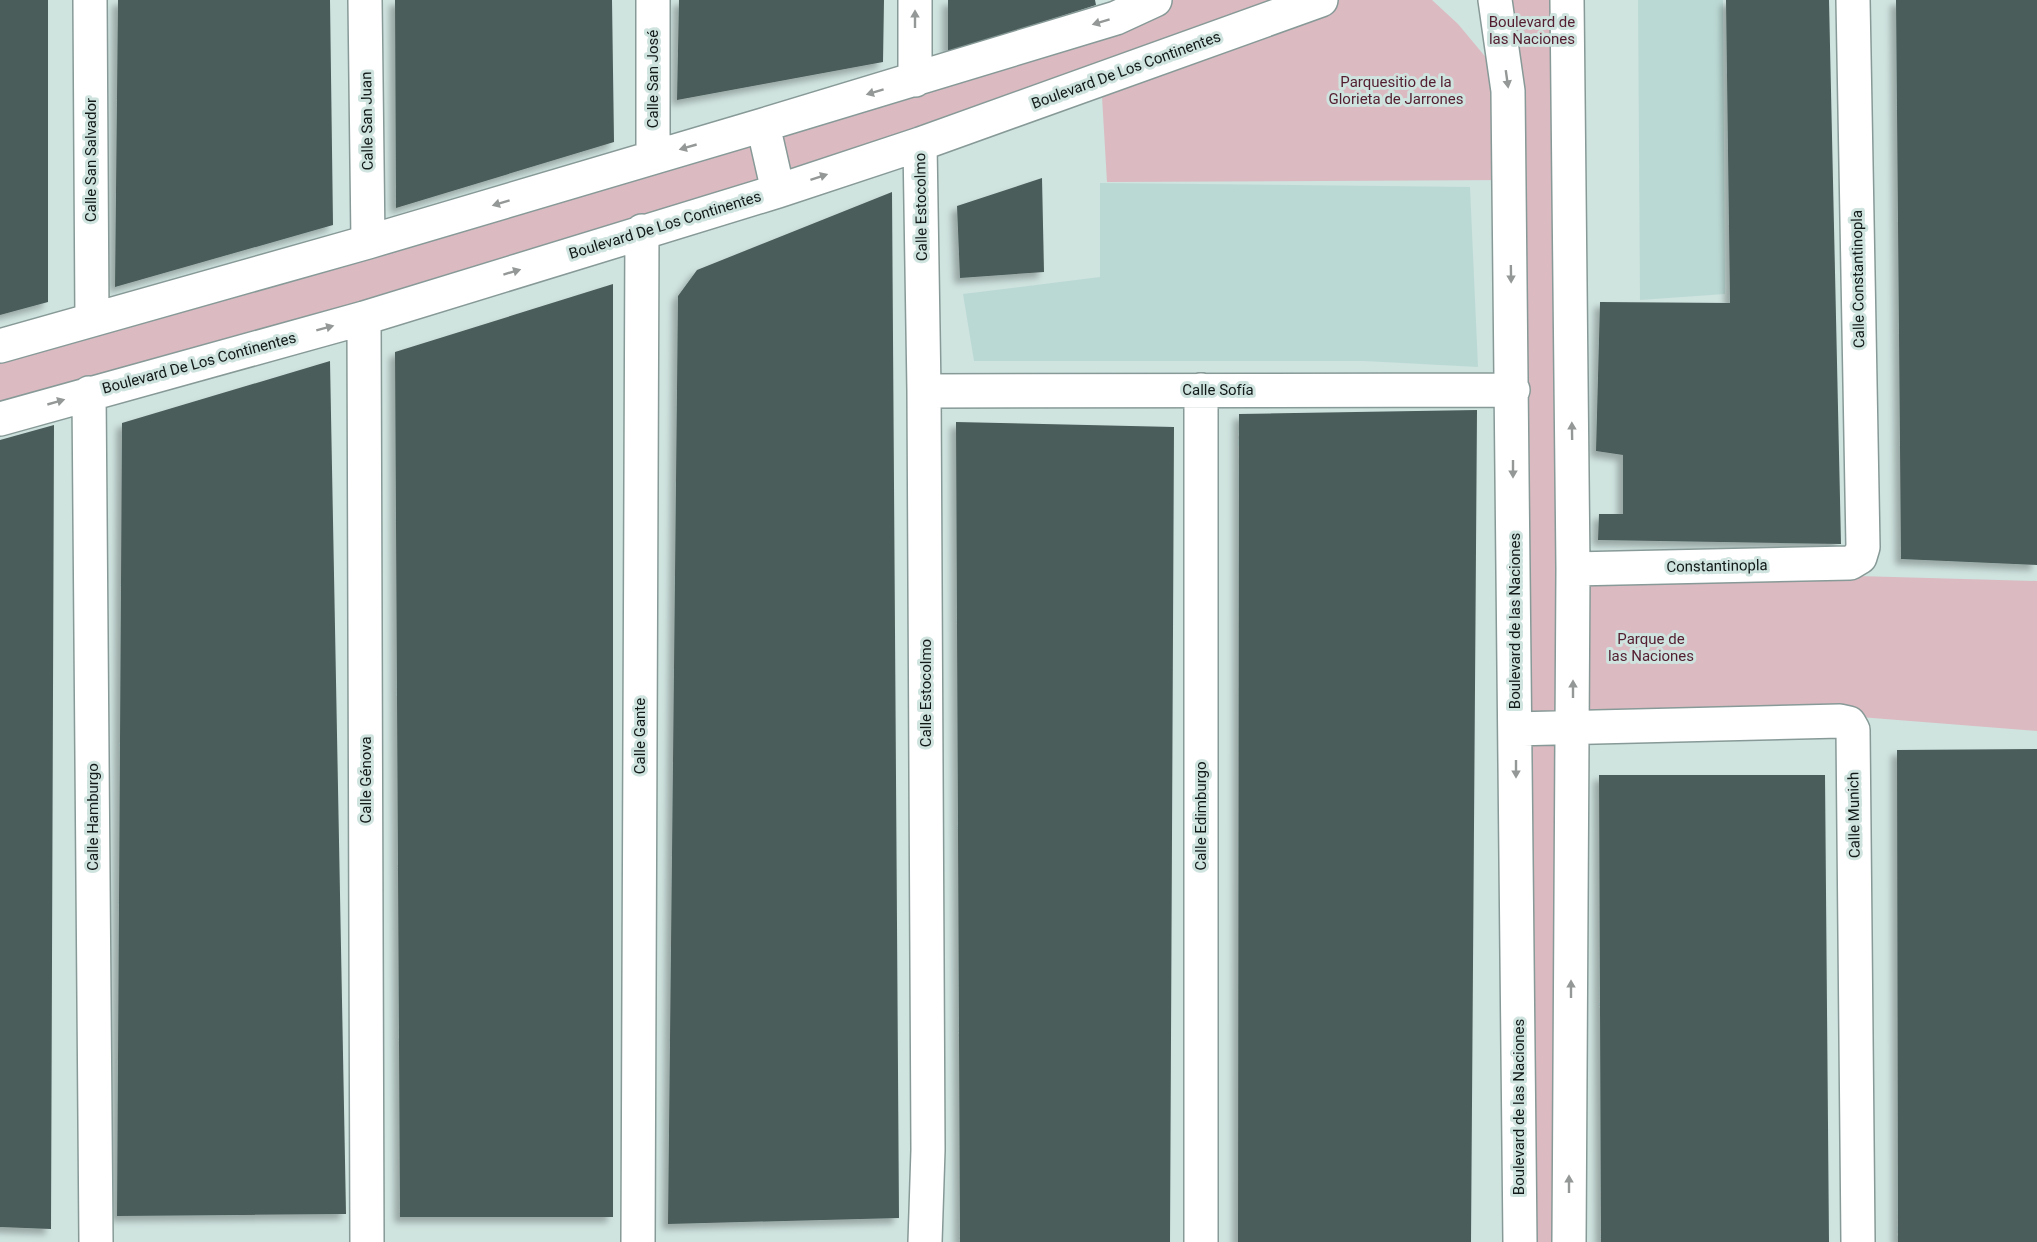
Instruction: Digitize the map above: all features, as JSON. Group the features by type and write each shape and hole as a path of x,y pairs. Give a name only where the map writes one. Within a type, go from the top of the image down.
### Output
{"street":[{"name":"Calle San Salvador","path":"90,0 92,320"},
{"name":"Calle San Juan","path":"365,0 368,242"},
{"name":"Calle San José","path":"653,0 653,157"},
{"path":"915,0 915,80"},
{"path":"0,346 368,242 915,80 1116,18 1155,0"},
{"name":"Boulevard De Los Continentes","path":"0,419 364,318 778,191 920,144 1321,0"},
{"name":"Boulevard de las Naciones","path":"1495,0 1508,91 1513,390 1520,1242"},
{"path":"1567,0 1573,568 1569,1242"},
{"name":"Calle Constantinopla","path":"1853,0 1863,535 1860,557"},
{"path":"763,125 778,191"},
{"name":"Calle Estocolmo","path":"920,144 924,391 928,1150 925,1242"},
{"name":"Calle Gante","path":"638,1242 642,231"},
{"name":"Calle Génova","path":"364,318 367,1242"},
{"name":"Calle Edimburgo","path":"1201,390 1201,1242"},
{"name":"Calle Sofía","path":"924,391 1513,390"},
{"name":"Calle Hamburgo","path":"89,393 96,1242"},
{"name":"Constantinopla","path":"1573,568 1850,563 1860,557"},
{"name":"Calle Munich","path":"1515,729 1840,721 1849,723 1853,730 1858,1242"}],"shaded area":[{"path":"1638,0 1723,0 1725,294 1640,300"},
{"path":"1100,183 1470,187 1478,367 1364,361 974,361 963,294 1100,277"}],"green space":[{"path":"1157,0 1432,0 1458,24 1488,60 1497,0 1562,0 1573,568 2037,581 2037,731 1860,717 1573,728 1569,1242 1520,1242 1510,180 1107,182 1101,79 0,418 0,345"}],"building":[{"path":"0,0 48,0 48,302 0,315"},
{"path":"118,0 330,0 333,225 115,287"},
{"path":"395,0 612,0 614,142 396,208"},
{"path":"679,0 884,0 883,62 677,100"},
{"path":"948,0 1095,0 1096,5 948,52"},
{"path":"1726,0 1829,0 1841,544 1598,540 1599,514 1623,514 1623,455 1596,451 1600,302 1730,303"},
{"path":"1896,0 2037,0 2037,565 1901,559"},
{"path":"1042,178 1044,272 960,278 957,206"},
{"path":"892,192 899,1218 668,1224 678,296 697,270"},
{"path":"613,284 613,1217 400,1217 395,352"},
{"path":"330,361 346,1214 117,1216 122,423"},
{"path":"1477,410 1471,1242 1238,1242 1239,414"},
{"path":"956,422 1174,427 1170,1242 960,1242"},
{"path":"54,425 51,1229 0,1227 0,440"},
{"path":"2037,749 2037,1242 1898,1242 1897,750"},
{"path":"1599,775 1825,775 1829,1242 1601,1242"}],"park label":[{"name":"Parquesitio de la Glorieta de Jarrones","path":"1396,90"},
{"name":"Parque de las Naciones","path":"1651,648"}]}
